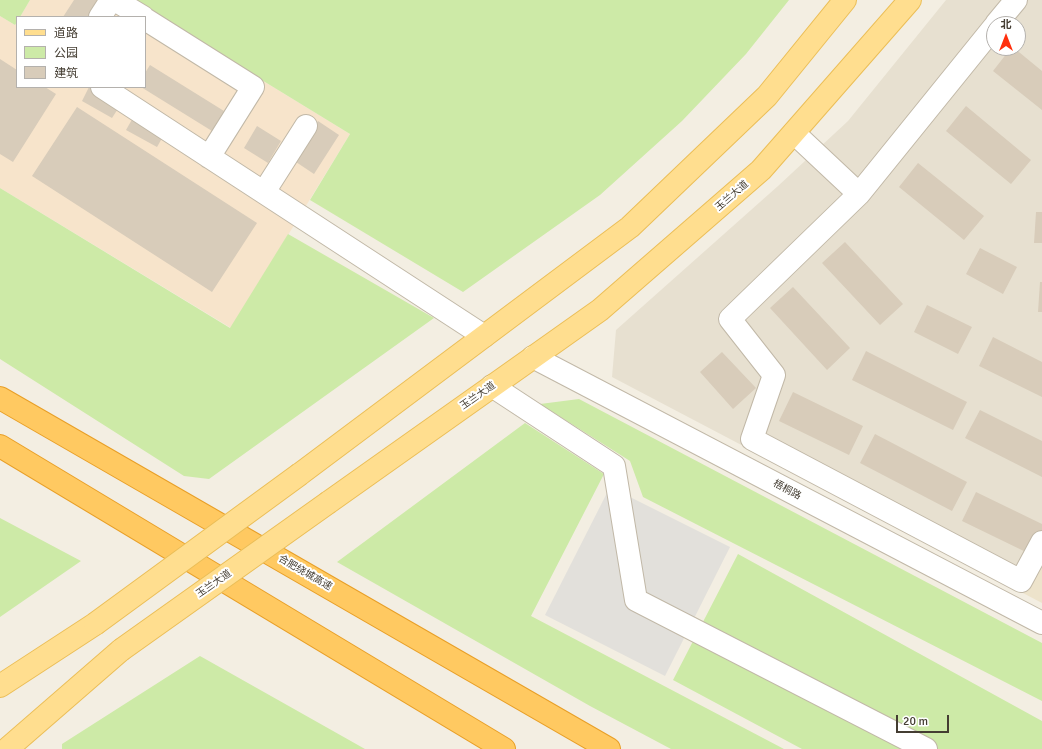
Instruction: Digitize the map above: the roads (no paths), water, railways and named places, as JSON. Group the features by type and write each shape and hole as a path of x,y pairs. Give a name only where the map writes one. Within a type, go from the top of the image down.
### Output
{"highway":[{"name":"合肥绕城高速","path":"0,398 609,749"},
{"path":"0,446 504,749"}],"main road":[{"path":"0,686 95,624 300,474 630,227 767,96 846,0"},
{"name":"玉兰大道","path":"7,749 121,650 600,310 761,170 910,0"}],"street":[{"path":"101,16 111,0"},
{"path":"116,0 141,16"},
{"path":"1003,16 1016,0"},
{"path":"146,19 254,87 209,157"},
{"path":"986,37 859,194 730,319 774,376 752,439 1021,582 1042,542"},
{"path":"104,88 484,336"},
{"path":"264,192 306,126"},
{"path":"794,133 859,194"},
{"name":"梧桐路","path":"533,358 1042,623"},
{"path":"492,386 614,466 636,600 926,749"}]}
